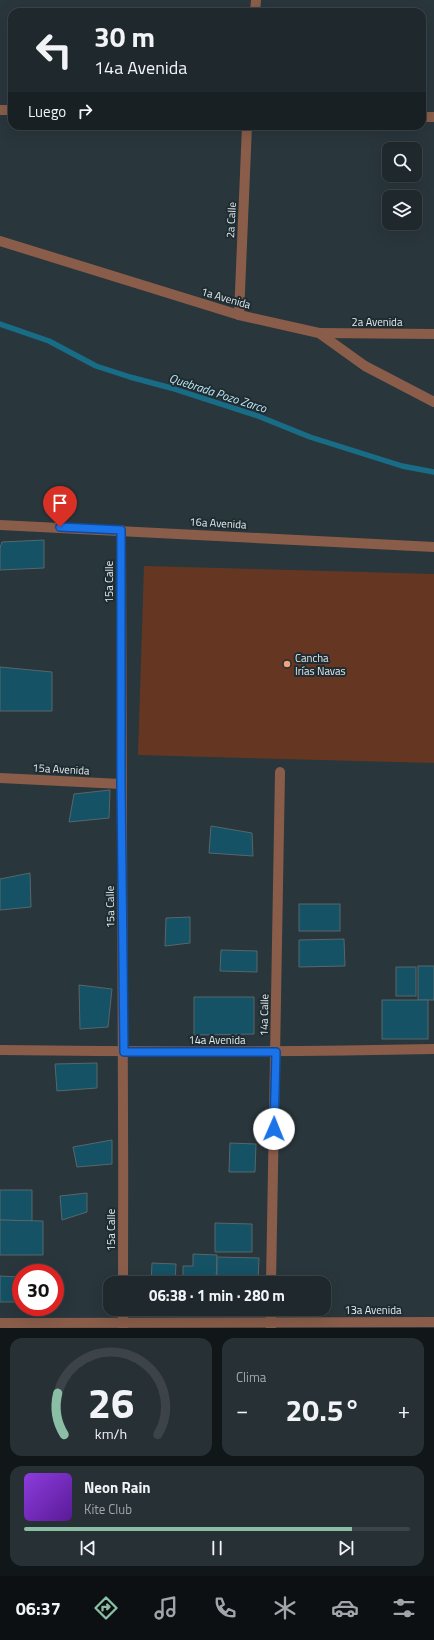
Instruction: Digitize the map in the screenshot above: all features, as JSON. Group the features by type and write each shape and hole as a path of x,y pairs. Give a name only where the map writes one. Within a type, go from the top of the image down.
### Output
{"street":[{"name":"2a Calle","path":"239,315 247,130"},
{"name":"1a Avenida","path":"0,242 239,315 319,333 365,366 434,402"},
{"name":"2a Avenida","path":"319,333 434,334"},
{"name":"16a Avenida","path":"0,525 434,547"},
{"name":"15a Calle","path":"121,530 121,784 124,1052 123,1276"},
{"name":"14a Calle","path":"271,1276 280,772"},
{"name":"15a Avenida","path":"0,778 121,784"},
{"name":"14a Avenida","path":"0,1050 276,1052 434,1049"},
{"name":"13a Avenida","path":"0,1323 271,1325 434,1322"}],"shaded area":[{"name":"Cancha Irías Navas","path":"144,566 434,574 434,763 138,755"}],"building":[{"path":"44,540 44,568 0,570 0,548 2,542"},
{"path":"0,667 52,672 52,711 0,711"},
{"path":"110,790 109,818 69,822 74,794"},
{"path":"211,826 252,833 253,856 209,853"},
{"path":"30,873 31,907 0,910 0,879"},
{"path":"299,904 340,904 340,931 299,931"},
{"path":"190,917 190,943 165,946 166,918"},
{"path":"344,939 345,966 299,967 299,940"},
{"path":"221,950 257,951 257,972 220,971"},
{"path":"418,966 434,966 434,1000 418,1000"},
{"path":"396,967 416,967 416,996 396,996"},
{"path":"79,985 112,989 108,1027 80,1029"},
{"path":"194,997 254,997 254,1034 194,1035"},
{"path":"382,1000 428,1000 428,1039 382,1039"},
{"path":"97,1063 97,1088 57,1091 55,1064"},
{"path":"112,1140 112,1164 77,1167 73,1147"},
{"path":"230,1143 256,1144 255,1172 229,1172"},
{"path":"0,1190 32,1190 32,1221 0,1220"},
{"path":"87,1193 87,1212 62,1220 60,1196"},
{"path":"0,1220 43,1221 43,1255 0,1255"},
{"path":"215,1223 252,1224 252,1252 215,1252"},
{"path":"193,1254 217,1255 216,1276 183,1276 183,1266 193,1266"},
{"path":"217,1257 259,1258 258,1276 217,1276"},
{"path":"152,1263 176,1264 175,1276 151,1276"},
{"path":"0,1276 12,1277 12,1302 0,1302"}],"waterway":[{"name":"Quebrada Pozo Zarco","path":"0,324 49,341 96,366 258,416 310,437 402,466 434,472"}],"place":[{"name":"Cancha Irías Navas","path":"287,664"}],"route":[{"path":"60,527 121,530 121,784 124,1052 276,1052 274,1129"}]}
